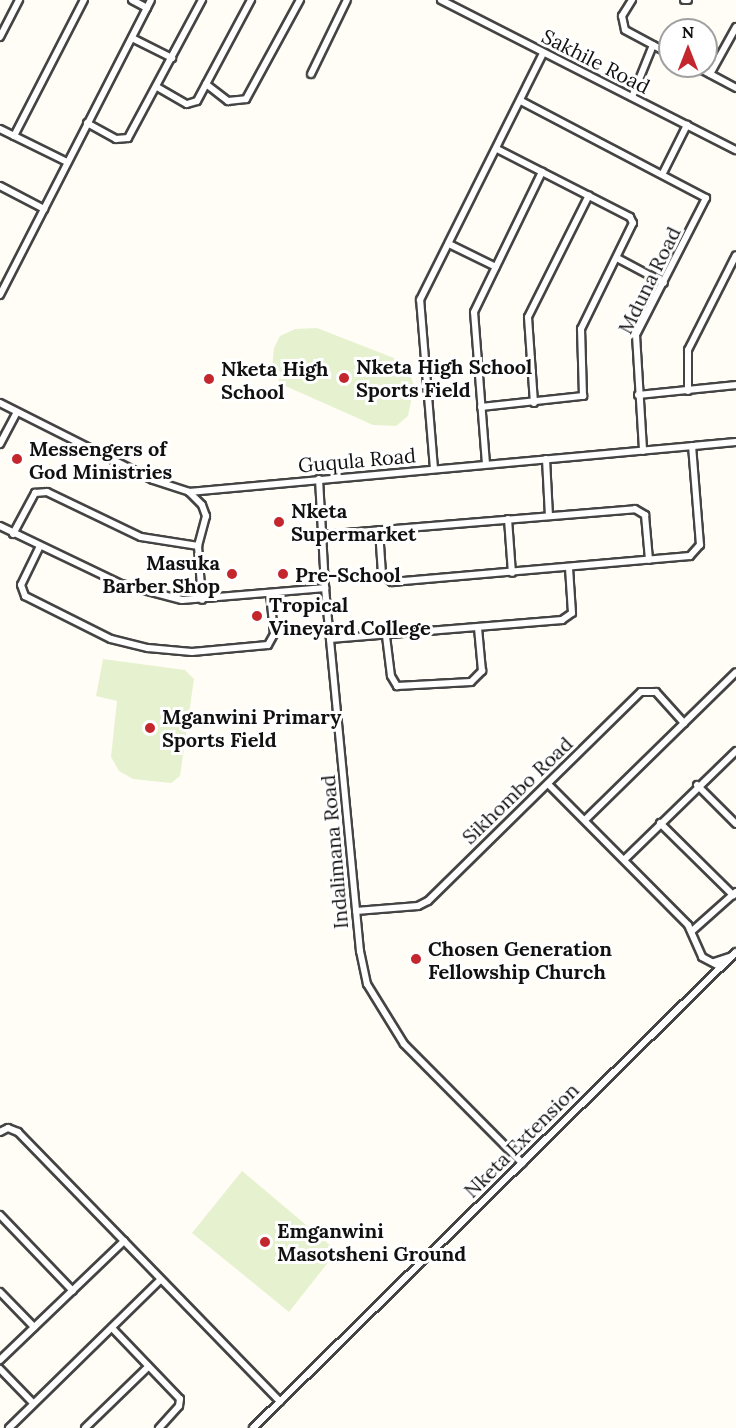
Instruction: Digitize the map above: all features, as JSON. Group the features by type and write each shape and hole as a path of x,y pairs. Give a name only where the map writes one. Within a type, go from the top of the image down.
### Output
{"street":[{"path":"0,37 19,0"},
{"path":"14,136 84,0"},
{"path":"132,0 147,8"},
{"path":"0,295 151,0"},
{"path":"87,123 116,139 125,140 157,87 202,0"},
{"path":"157,87 189,104 197,101 250,0"},
{"path":"206,84 228,101 246,99 300,0"},
{"name":"Sakhile Road","path":"441,0 734,149"},
{"path":"632,0 622,16 622,26 658,48"},
{"path":"311,74 345,1"},
{"path":"718,60 736,28"},
{"path":"132,38 172,58"},
{"path":"632,97 652,45"},
{"path":"434,469 420,307 422,294 497,149 543,53"},
{"path":"717,78 736,88"},
{"path":"521,101 663,173 687,125"},
{"path":"0,129 67,162"},
{"path":"734,149 736,139"},
{"path":"481,407 583,396 581,329 633,221 589,195 497,149"},
{"path":"486,464 474,312 542,172"},
{"name":"Mduna Road","path":"643,451 636,335 706,198 663,173"},
{"path":"0,186 44,209"},
{"path":"534,403 528,317 589,195"},
{"path":"449,244 496,267"},
{"path":"688,391 688,350 736,255"},
{"path":"617,258 664,283"},
{"path":"638,395 736,385"},
{"name":"Guqula Road","path":"0,403 153,480 189,492 736,442"},
{"path":"0,444 17,412"},
{"path":"379,530 382,574 392,582 690,556 700,548 692,447"},
{"path":"546,459 549,516"},
{"name":"Indalimana Road","path":"319,479 325,588 356,911 367,984 394,1030 522,1163"},
{"path":"13,534 35,493 47,492 141,537 198,546"},
{"path":"189,492 202,505 206,516 198,546 202,600"},
{"path":"322,535 639,510 645,517 649,560"},
{"path":"508,519 512,573"},
{"path":"0,526 39,548 130,588 182,600 325,588"},
{"path":"39,548 21,585 25,596 111,639 148,648 192,652 268,645 274,634 270,593"},
{"path":"330,639 478,628 569,617 569,568"},
{"path":"386,636 391,676 398,686 471,682 481,674 478,628"},
{"path":"585,820 736,672"},
{"name":"Sikhombo Road","path":"356,911 423,904 645,690 656,692 684,723"},
{"path":"625,859 697,785 736,751"},
{"path":"548,784 625,859 692,931 699,954 720,967"},
{"path":"697,785 736,824"},
{"path":"660,823 735,893 692,931"},
{"path":"714,962 734,954"},
{"name":"Nketa Extension","path":"253,1428 734,954"},
{"path":"0,1132 8,1128 18,1132 280,1401"},
{"path":"0,1215 73,1291"},
{"path":"0,1360 124,1241"},
{"path":"9,1428 160,1280"},
{"path":"0,1293 34,1327"},
{"path":"112,1328 181,1402 159,1428"},
{"path":"85,1428 148,1367"},
{"path":"0,1369 33,1403"}],"green space":[{"name":"Nketa High School Sports Field","path":"317,328 399,360 409,372 414,386 408,416 396,426 373,425 281,384 272,369 274,348 280,336 295,329"},
{"name":"Mganwini Primary Sports Field","path":"103,659 185,670 194,679 180,776 171,783 133,779 119,771 111,757 117,701 96,696"},
{"name":"Emganwini Masotsheni Ground","path":"242,1171 337,1251 289,1312 192,1233"}],"place":[{"name":"Nketa High School Sports Field","path":"344,378"},
{"name":"Nketa High School","path":"209,379"},
{"name":"Messengers of God Ministries","path":"17,459"},
{"name":"Nketa Supermarket","path":"279,522"},
{"name":"Masuka Barber Shop","path":"232,574"},
{"name":"Pre-School","path":"283,574"},
{"name":"Tropical Vineyard College","path":"257,616"},
{"name":"Mganwini Primary Sports Field","path":"150,728"},
{"name":"Chosen Generation Fellowship Church","path":"416,959"},
{"name":"Emganwini Masotsheni Ground","path":"265,1242"}]}
